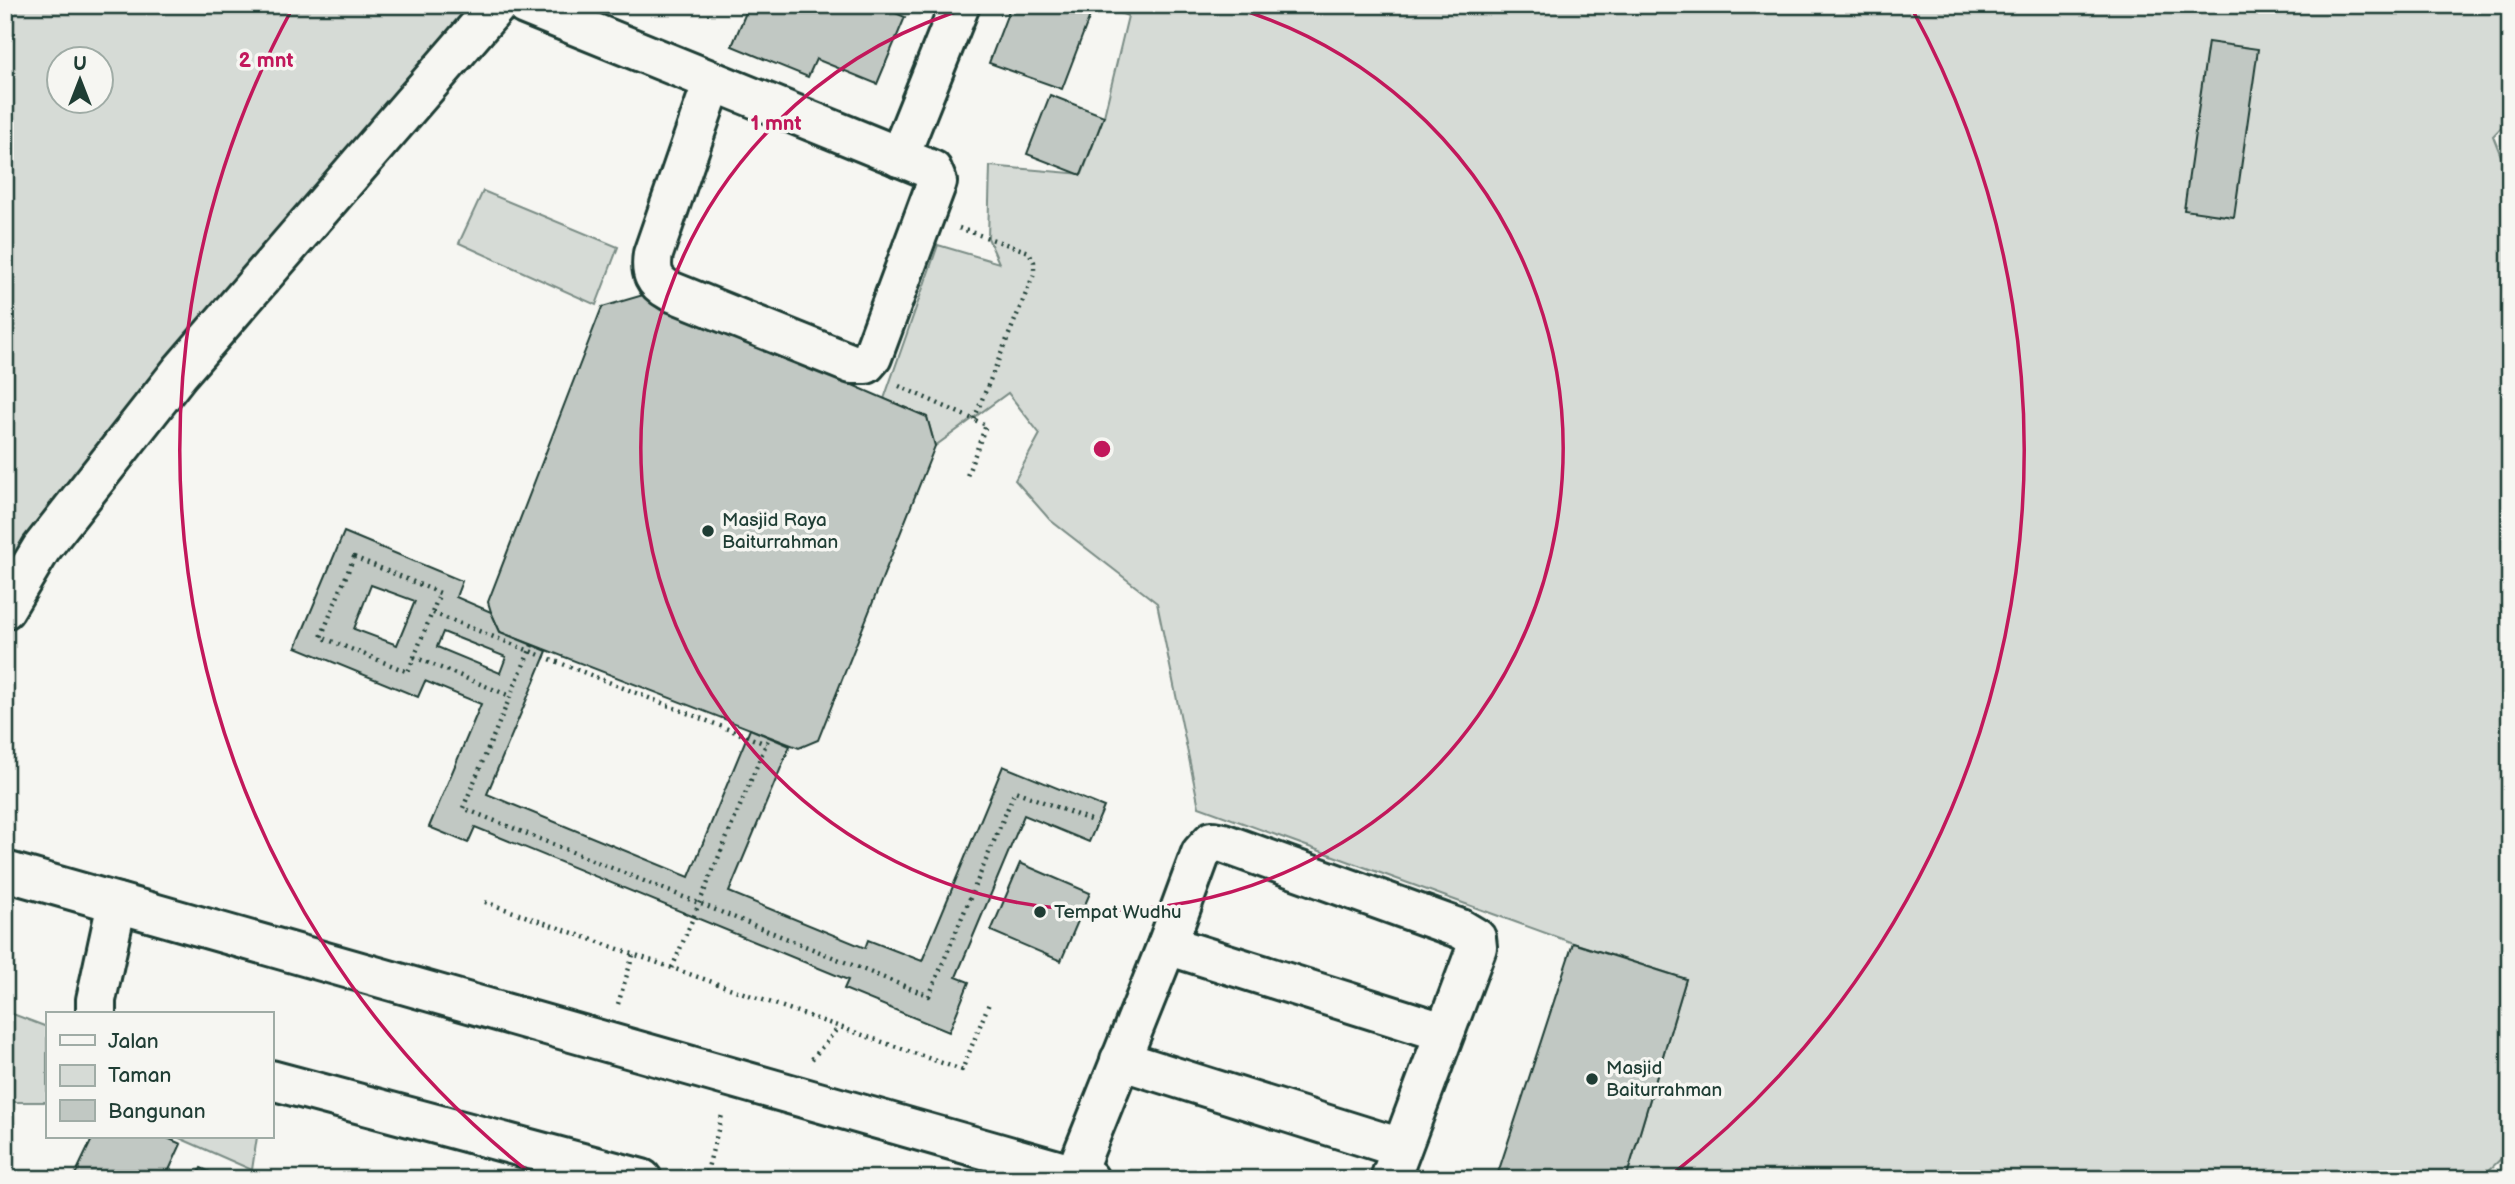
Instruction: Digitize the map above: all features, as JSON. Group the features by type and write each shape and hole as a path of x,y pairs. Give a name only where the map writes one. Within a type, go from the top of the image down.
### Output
{"street":[{"path":"5,609 41,549 180,372 497,5"},
{"path":"525,5 713,81 899,157 932,170 937,182 872,357 866,364 852,364 670,291 653,277 653,254 713,81"},
{"path":"899,157 960,5"},
{"path":"5,871 1078,1177 1120,1060 1201,853 1212,841 1470,933 1476,938 1477,947 1395,1163 1120,1060"},
{"path":"96,1012 96,1000 117,903"},
{"path":"1167,945 1443,1032"},
{"path":"273,1081 642,1179"}],"path":[{"path":"956,227 1029,252 1034,262 1034,274 974,419"},
{"path":"866,364 906,391 986,425 967,476"},
{"path":"354,557 440,593 433,613 408,672 321,637 354,557"},
{"path":"433,613 530,648 766,744"},
{"path":"530,648 464,808 929,996 1015,791 1090,820"},
{"path":"414,657 510,696"},
{"path":"672,968 769,737"},
{"path":"485,902 962,1070 990,1001"},
{"path":"606,1042 633,955"},
{"path":"705,1179 732,1077"}],"green space":[{"path":"5,5 476,5 166,358 5,578"},
{"path":"1096,5 2510,5 2510,118 2493,136 2510,179 2510,1150 2480,1179 1626,1179 1686,979 1573,943 1199,807 1157,603 1050,520 1015,480 1040,434 1008,393 935,446 927,417 884,399 938,245 999,263 988,238 990,166 1082,174 1104,116 1128,16"},
{"path":"483,191 618,247 596,305 459,243"},
{"path":"5,1000 10,1013 46,1027 46,1102 5,1102"},
{"path":"179,1138 257,1138 252,1170"}],"building":[{"path":"749,5 877,5 905,17 877,84 816,59 808,77 732,46"},
{"path":"1011,5 1094,5 1062,89 989,63"},
{"path":"2208,42 2258,49 2234,217 2184,210"},
{"path":"1050,95 1104,116 1081,175 1027,154"},
{"name":"Masjid Raya Baiturrahman","path":"643,295 927,417 935,446 818,740 799,748 500,632 491,612 488,602 602,307"},
{"path":"344,532 462,581 456,597 491,612 500,632 547,651 487,794 689,877 750,729 790,746 729,892 865,948 868,940 922,961 1003,766 1104,807 1089,842 1024,815 956,977 969,982 949,1032 844,989 848,980 475,827 468,843 429,827 481,704 425,681 418,697 296,647","holes":["371,585 415,601 397,645 354,629","443,632 506,657 500,673 437,647"]},
{"name":"Tempat Wudhu","path":"1020,863 1090,893 1061,961 991,931"},
{"name":"Masjid Baiturrahman","path":"1573,943 1686,979 1626,1179 1496,1179"},
{"path":"93,1138 167,1138 181,1144 165,1179 127,1179 118,1175 116,1179 73,1179"},
{"path":"201,1168 225,1179 196,1179"}],"place":[{"name":"Masjid Raya Baiturrahman","path":"708,531"},
{"name":"Tempat Wudhu","path":"1040,912"},
{"name":"Masjid Baiturrahman","path":"1592,1079"}]}
